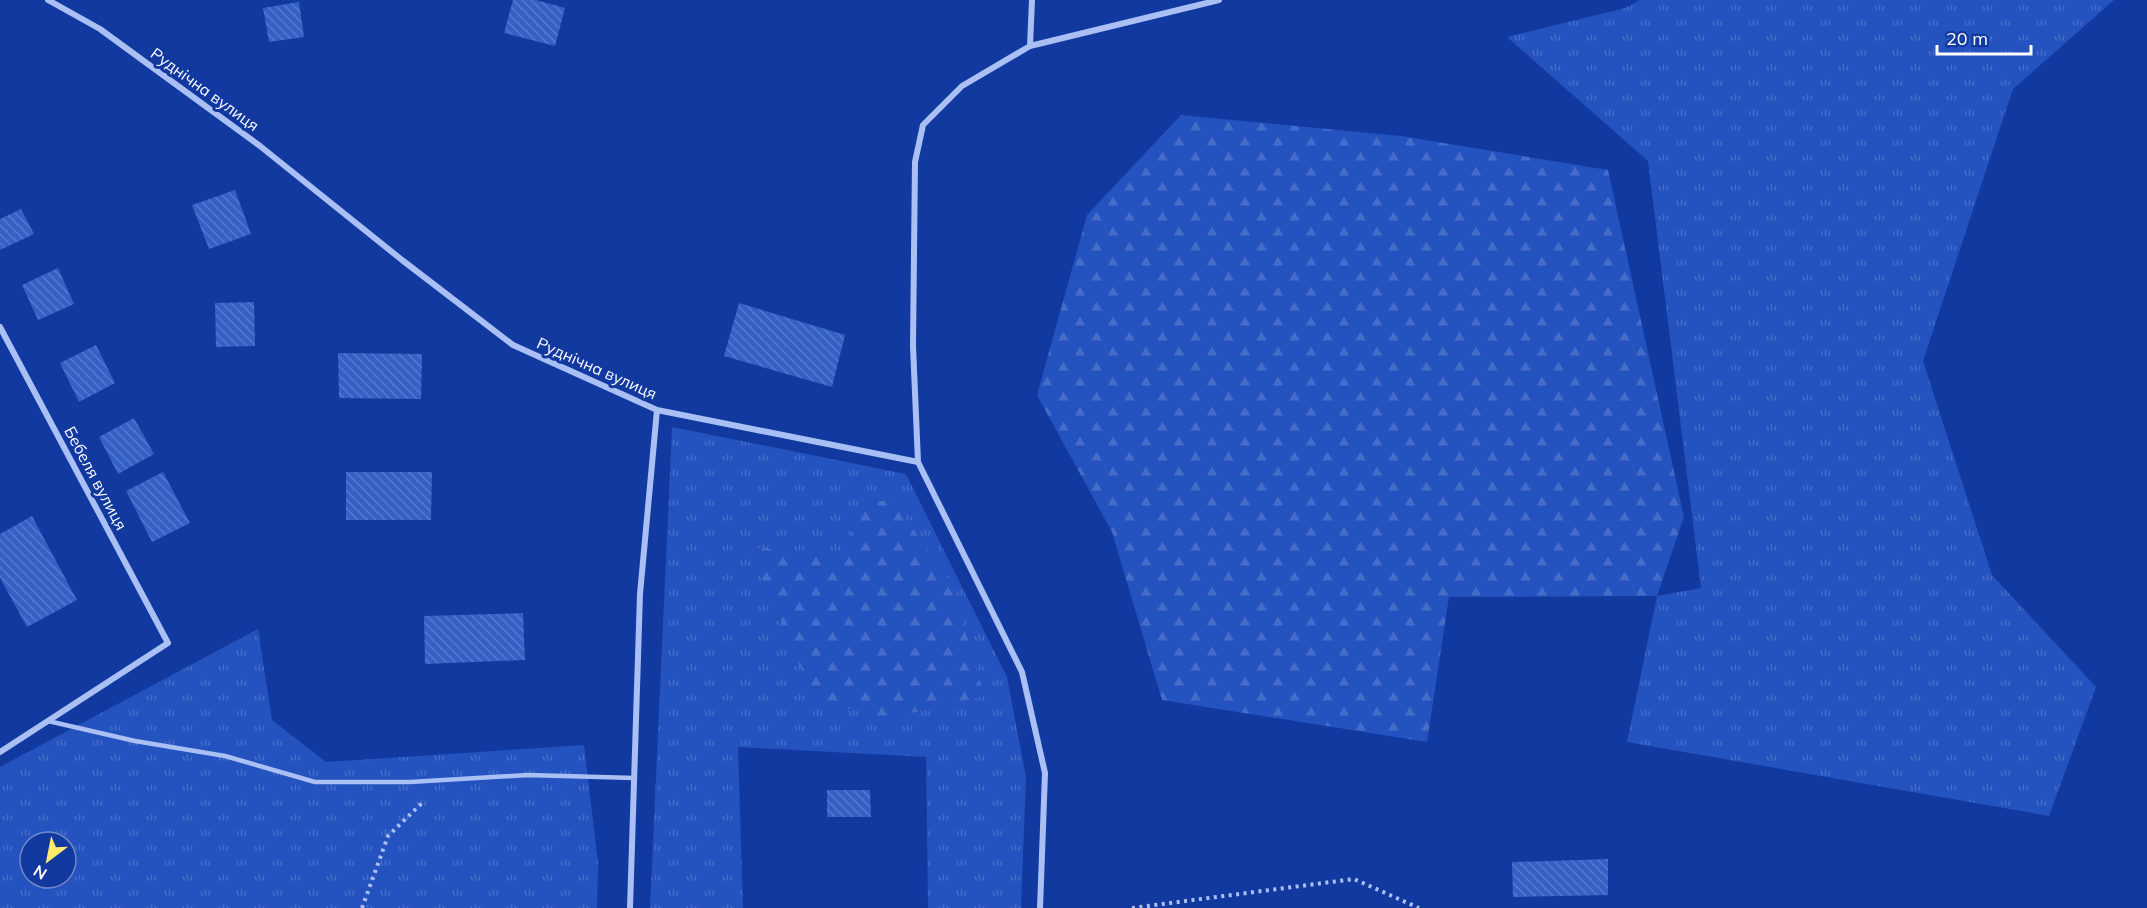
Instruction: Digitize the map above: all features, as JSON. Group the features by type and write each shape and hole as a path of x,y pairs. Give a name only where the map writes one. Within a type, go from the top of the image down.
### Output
{"street":[{"name":"Руднічна вулиця","path":"48,0 100,29 260,146 402,260 513,345 657,410 918,462"},
{"path":"1030,46 1032,0"},
{"path":"1040,908 1045,773 1022,672 918,462 913,346 915,162 923,125 962,86 1030,46 1219,0"},
{"name":"Бебеля вулиця","path":"0,327 168,643 48,721"},
{"path":"630,908 640,594 657,410"},
{"path":"1,749 48,721"}],"lane":[{"path":"48,721 135,741 225,756 315,782 446,780 528,775 634,778"}],"path":[{"path":"362,908 388,836 446,780"},
{"path":"1132,908 1354,879 1419,908"}],"green space":[{"path":"1640,0 2114,0 2013,89 1923,361 1992,575 2096,687 2049,816 1627,742 1657,596 1701,588 1648,161 1507,37 1625,8"},
{"path":"1181,115 1401,136 1608,170 1684,517 1657,596 1449,597 1427,742 1162,700 1112,532 1037,395 1087,215"},
{"path":"672,427 906,474 1007,677 1026,777 1021,908 928,908 926,757 738,747 743,908 650,908"},
{"path":"893,500 952,584 984,696 890,718 815,701 749,547 846,556 858,503"},
{"path":"258,629 272,720 326,762 584,745 598,863 597,908 0,908 0,767"}],"building":[{"path":"513,0 536,0 565,8 555,46 504,33"},
{"path":"299,2 304,37 269,42 263,8"},
{"path":"235,190 251,234 209,249 192,205"},
{"path":"21,209 34,234 0,250 0,219"},
{"path":"58,268 74,304 38,320 22,285"},
{"path":"254,302 255,346 216,347 215,303"},
{"path":"739,303 845,335 832,387 724,356"},
{"path":"96,345 115,383 79,402 60,363"},
{"path":"338,353 422,354 421,399 339,398"},
{"path":"134,418 154,454 118,474 99,437"},
{"path":"163,472 190,523 152,542 126,491"},
{"path":"346,472 432,472 431,520 346,520"},
{"path":"32,516 77,600 27,627 0,578 0,534"},
{"path":"523,613 525,660 425,664 424,616"},
{"path":"827,790 870,790 871,817 827,817"},
{"path":"1608,859 1608,895 1513,897 1512,862"}]}
